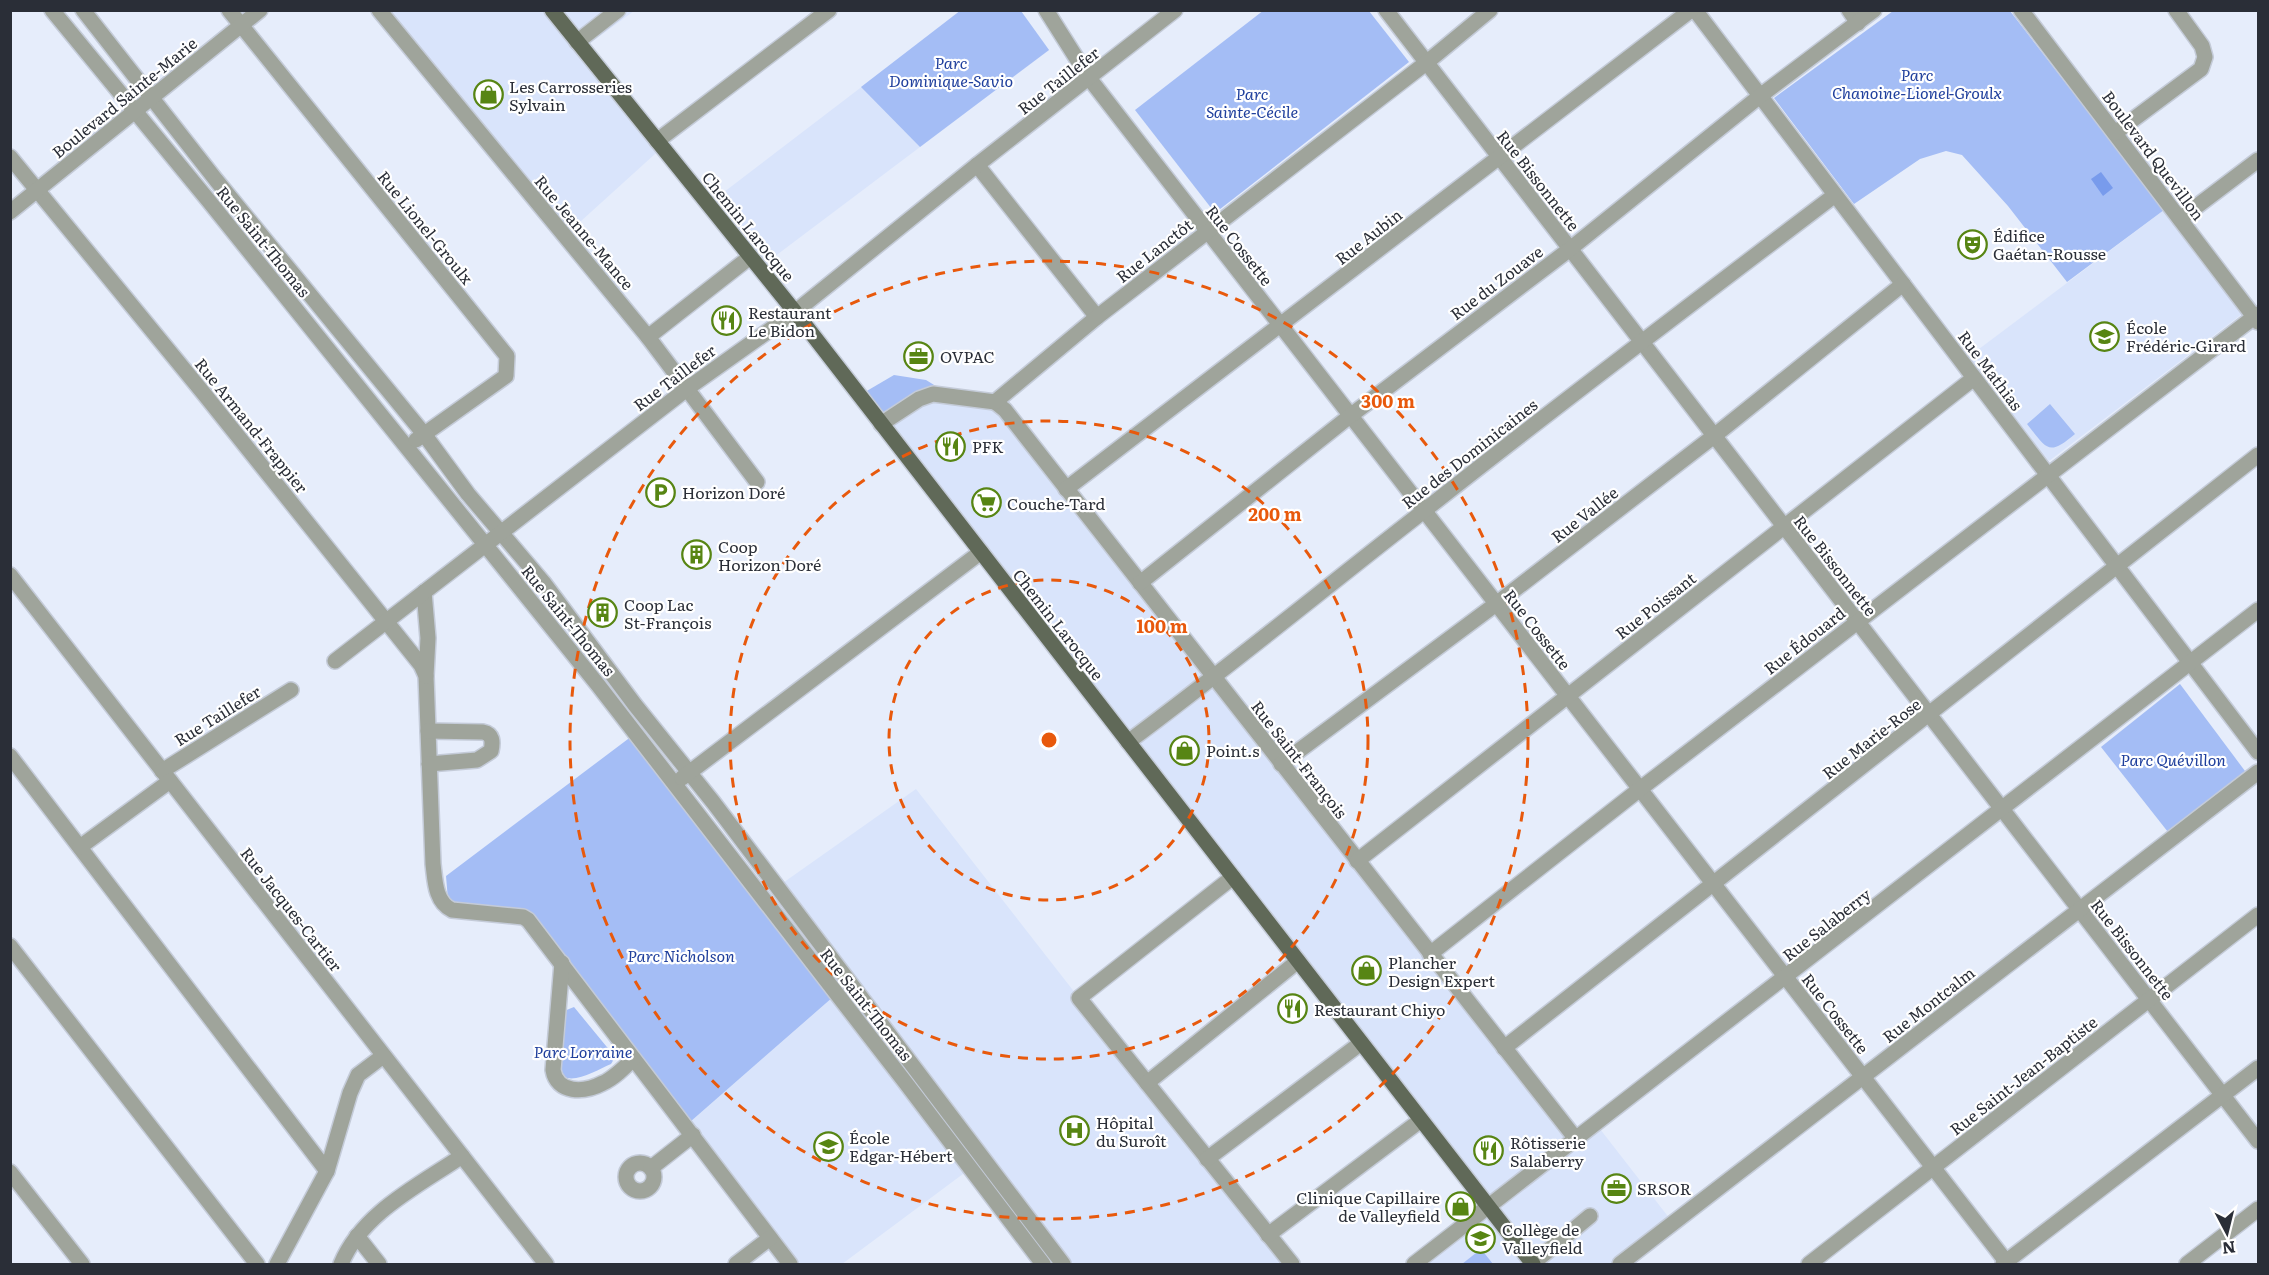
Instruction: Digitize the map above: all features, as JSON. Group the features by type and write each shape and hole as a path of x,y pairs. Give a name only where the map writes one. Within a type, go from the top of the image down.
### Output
{"main road":[{"name":"Chemin Larocque","path":"552,10 795,312 1532,1264"}],"street":[{"name":"Rue Saint-Thomas","path":"52,10 406,446 674,784 1043,1264"},
{"name":"Rue Saint-Thomas","path":"83,10 216,180 424,434 468,494 543,582 635,705 720,811 1063,1264"},
{"name":"Rue Lionel-Groulx","path":"229,10 507,356 506,376 406,446"},
{"name":"Boulevard Sainte-Marie","path":"10,212 260,10"},
{"name":"Rue Jeanne-Mance","path":"379,10 648,337 757,482"},
{"path":"577,42 618,10"},
{"path":"657,141 829,10"},
{"name":"Rue Cossette","path":"1046,10 1089,78 2006,1264"},
{"name":"Rue Taillefer","path":"335,661 688,388 795,312 977,165 1175,10"},
{"name":"Rue Bissonnette","path":"1386,10 2259,1141"},
{"name":"Rue Lanctôt","path":"995,402 1097,317 1426,63 1490,10"},
{"name":"Rue Mathias","path":"1693,10 2259,752"},
{"name":"Rue Aubin","path":"1066,489 1693,10"},
{"name":"Rue du Zouave","path":"1140,583 1350,416 1570,249 1854,17 1874,10"},
{"name":"Boulevard Quevillon","path":"2021,10 2257,318"},
{"path":"2115,134 2201,69 2205,57 2202,46 2176,10"},
{"name":"Rue Armand-Frappier","path":"10,157 386,621 421,665 426,676"},
{"path":"2180,219 2259,160"},
{"path":"977,165 1097,317"},
{"name":"Rue des Dominicaines","path":"1128,742 1214,678 1641,341 1835,195"},
{"path":"648,337 750,257"},
{"name":"Rue Vallée","path":"1281,764 1496,604 1714,435 1903,284"},
{"name":"Rue Édouard","path":"1430,954 1858,621 2257,318"},
{"name":"Rue Poissant","path":"1357,861 1974,378"},
{"path":"881,424 919,399 933,394 995,402"},
{"name":"Rue Saint-François","path":"995,402 1005,410 1576,1139"},
{"name":"Rue Marie-Rose","path":"1504,1048 2259,455"},
{"path":"674,784 981,552"},
{"name":"Rue Jacques-Cartier","path":"10,575 546,1264"},
{"path":"424,592 429,638 426,676 433,864 436,888 445,907 452,910 523,917 537,931 790,1264"},
{"name":"Rue Salaberry","path":"1414,1264 2259,610"},
{"name":"Rue Taillefer","path":"80,847 166,776 291,690"},
{"path":"428,731 483,732 488,733 493,744 491,751 477,760 429,764"},
{"path":"10,756 327,1171"},
{"name":"Rue Montcalm","path":"1620,1264 2259,772"},
{"path":"1233,877 1079,999 1292,1264"},
{"name":"Rue Saint-Jean-Baptiste","path":"1809,1264 2259,915"},
{"path":"10,946 257,1264"},
{"path":"1146,1083 1298,962"},
{"path":"562,963 554,1080 559,1085 572,1090 588,1089 602,1084 633,1059"},
{"path":"836,993 849,984"},
{"path":"1207,1159 1361,1043"},
{"path":"277,1264 327,1171 350,1093 358,1075 383,1056"},
{"path":"2006,1264 2259,1068"},
{"path":"1268,1234 1421,1120"},
{"path":"651,1168 693,1136"},
{"path":"341,1264 357,1236 383,1209 462,1156"},
{"path":"10,1172 82,1264"},
{"path":"2187,1264 2259,1209"},
{"path":"1532,1264 1590,1216"},
{"path":"357,1236 379,1264"},
{"path":"736,1264 770,1238"}],"shaded area":[{"path":"389,11 634,11 589,44 666,144 570,231"},
{"path":"961,11 1021,11 1049,50 762,266 711,202"},
{"path":"2101,172 2113,188 2103,196 2091,179"},
{"name":"École Frédéric-Girard","path":"2164,210 2242,314 2049,461 1967,358"},
{"path":"917,396 995,402 1570,1139 1593,1120 1670,1219 1610,1264 1542,1264 885,418"},
{"name":"Hôpital du Suroît","path":"916,789 1079,998 1292,1264 1065,1264 780,885"},
{"name":"École Edgar-Hébert","path":"833,997 967,1171 842,1264 796,1264 690,1122"},
{"name":"Collège de Valleyfield","path":"1488,1212 1529,1264 1420,1264"}],"green space":[{"name":"Parc Dominique-Savio","path":"961,10 1021,11 1049,50 920,147 861,87"},
{"name":"Parc Sainte-Cécile","path":"1264,10 1369,11 1409,62 1215,213 1135,110"},
{"name":"Parc Chanoine-Lionel-Groulx","path":"1893,11 2010,11 2164,210 2067,282 2008,206 1962,155 1946,151 1920,159 1854,204 1774,98"},
{"path":"894,375 926,380 939,388 885,417 865,392"},
{"path":"2050,404 2075,434 2053,448 2044,444 2027,424"},
{"name":"Parc Quévillon","path":"2180,684 2245,771 2168,832 2101,747"},
{"name":"Parc Nicholson","path":"632,736 833,997 690,1122 531,916 452,910 448,900 446,876"},
{"name":"Parc Lorraine","path":"574,1007 611,1052 614,1059 611,1064 591,1073 570,1078 559,1073 564,1011"},
{"path":"1481,1249 1493,1264 1462,1264"}],"place":[{"name":"Les Carrosseries Sylvain","path":"488,95"},
{"name":"Édifice Gaétan-Rousse","path":"1972,244"},
{"name":"Restaurant Le Bidon","path":"727,321"},
{"name":"École Frédéric-Girard","path":"2105,336"},
{"name":"OVPAC","path":"919,356"},
{"name":"PFK","path":"951,446"},
{"name":"Horizon Doré","path":"661,492"},
{"name":"Couche-Tard","path":"986,503"},
{"name":"Coop Horizon Doré","path":"697,555"},
{"name":"Coop Lac St-François","path":"603,613"},
{"name":"Point.s","path":"1185,750"},
{"name":"Plancher Design Expert","path":"1367,971"},
{"name":"Restaurant Chiyo","path":"1293,1009"},
{"name":"Hôpital du Suroît","path":"1075,1131"},
{"name":"École Edgar-Hébert","path":"828,1146"},
{"name":"Rôtisserie Salaberry","path":"1489,1151"},
{"name":"SRSOR","path":"1616,1188"},
{"name":"Clinique Capillaire de Valleyfield","path":"1461,1206"},
{"name":"Collège de Valleyfield","path":"1481,1238"}]}
